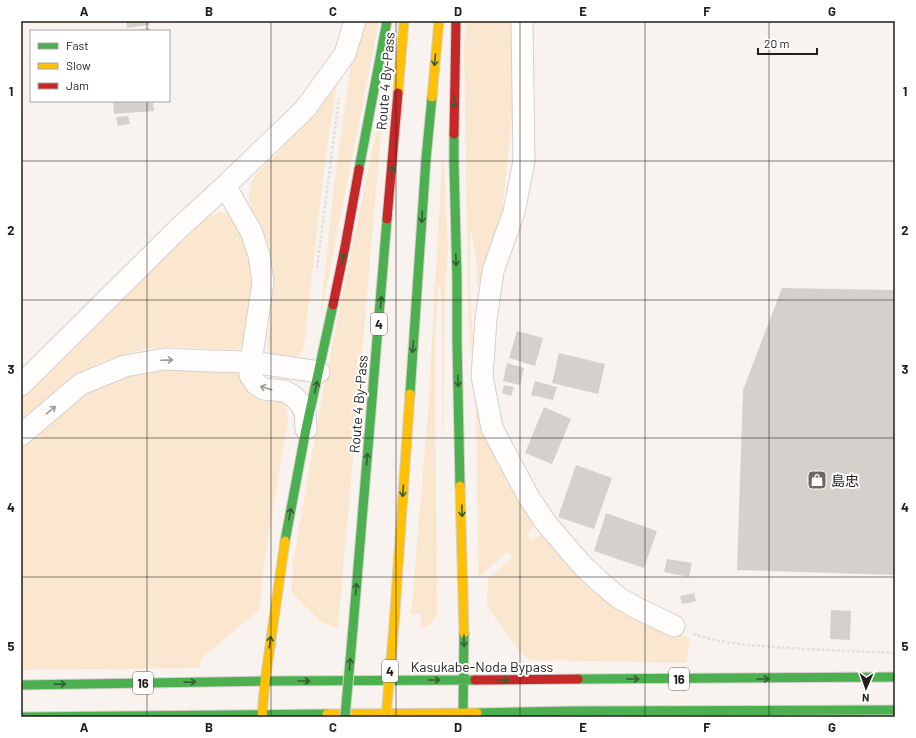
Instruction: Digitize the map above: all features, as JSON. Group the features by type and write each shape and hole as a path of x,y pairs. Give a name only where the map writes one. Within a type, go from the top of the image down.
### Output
{"highway":[{"path":"263,716 265,681 285,539 306,429 345,247 387,21"},
{"name":"Route 4 By-Pass","path":"345,717 404,21"},
{"name":"4","path":"386,717 394,625 425,167 439,21"},
{"path":"456,21 454,164 464,622 463,715"},
{"name":"Kasukabe-Noda Bypass","path":"21,685 265,681 895,677"},
{"path":"21,717 463,715 561,712 895,710"}],"street":[{"path":"21,386 177,230 305,109 345,54 355,21"},
{"path":"522,21 524,161 514,212 493,271 486,320 482,376 492,428 528,496 546,523 582,565 619,598 674,626"},
{"path":"225,186 251,231 259,255 263,282 250,375 256,384 264,389 285,391 293,396 305,410 306,429"},
{"path":"21,435 81,384 125,366 165,360 251,362 319,372"}],"path":[{"path":"317,269 340,92"},
{"path":"674,626 694,635 721,641 825,650 895,653"}],"shaded area":[{"path":"357,21 379,21 320,320 334,185"},
{"path":"466,21 513,21 514,98 500,232 477,289 476,254 470,230 470,283 472,324 480,383 536,519 533,528 527,535 532,541 537,536 549,535 658,623 690,638 686,663 530,660 520,652 487,606 488,579 512,558 507,552 480,576 478,576 475,385 469,328 464,50"},
{"path":"340,64 326,153 304,345 302,351 294,360 273,357 268,350 267,345 274,287 269,246 253,214 249,199 251,183 257,173 276,155 307,118"},
{"path":"380,112 383,112 338,628 321,622 291,592 293,562 325,380"},
{"path":"442,161 444,162 448,252 445,291 443,456 441,292 438,283 435,348 437,616 427,627 421,627 421,614 411,614 428,411"},
{"path":"220,212 228,214 238,225 245,237 255,285 243,345 236,350 176,347 152,348 132,352 99,363 74,376 21,423 21,395 208,217"},
{"path":"176,367 242,370 255,395 282,402 287,410 288,420 265,558 259,610 201,659 200,668 21,670 21,448 69,407 96,389 116,380 151,370"}],"building":[{"path":"126,21 149,21 149,25 127,28"},
{"path":"150,28 150,30 130,30"},
{"path":"113,102 153,102 154,111 114,114"},
{"path":"128,116 130,124 118,126 116,117"},
{"name":"島忠","path":"782,288 895,290 895,575 737,570 743,390"},
{"path":"517,331 543,338 535,366 509,358"},
{"path":"559,353 605,364 598,394 552,383"},
{"path":"507,363 524,368 520,385 503,381"},
{"path":"535,381 557,387 553,400 531,395"},
{"path":"504,385 514,387 511,396 502,393"},
{"path":"544,407 571,419 552,464 525,453"},
{"path":"576,465 612,478 594,529 558,517"},
{"path":"606,513 657,531 644,568 594,551"},
{"path":"667,559 692,563 689,577 664,572"},
{"path":"694,593 696,601 682,604 680,596"},
{"path":"831,610 851,611 850,640 830,639"}],"traffic: fast":[{"path":"359,169 387,21"},
{"path":"410,394 426,159 432,97"},
{"path":"454,134 460,486"},
{"path":"353,628 387,219"},
{"path":"285,541 306,429 333,305"},
{"path":"345,717 353,628"},
{"path":"463,717 464,633"},
{"path":"578,679 895,677"},
{"path":"21,685 265,681 475,680"},
{"path":"477,713 576,711 895,710"},
{"path":"21,717 327,714"}],"traffic: slow":[{"path":"398,93 404,21"},
{"path":"432,97 439,21"},
{"path":"394,625 410,394"},
{"path":"460,486 464,633"},
{"path":"262,717 265,681 285,541"},
{"path":"386,717 394,625"},
{"path":"327,714 477,713"}],"traffic: jam":[{"path":"454,134 456,21"},
{"path":"387,219 398,93"},
{"path":"333,305 359,169"},
{"path":"475,680 578,679"}],"place":[{"name":"島忠","path":"817,480"}]}
